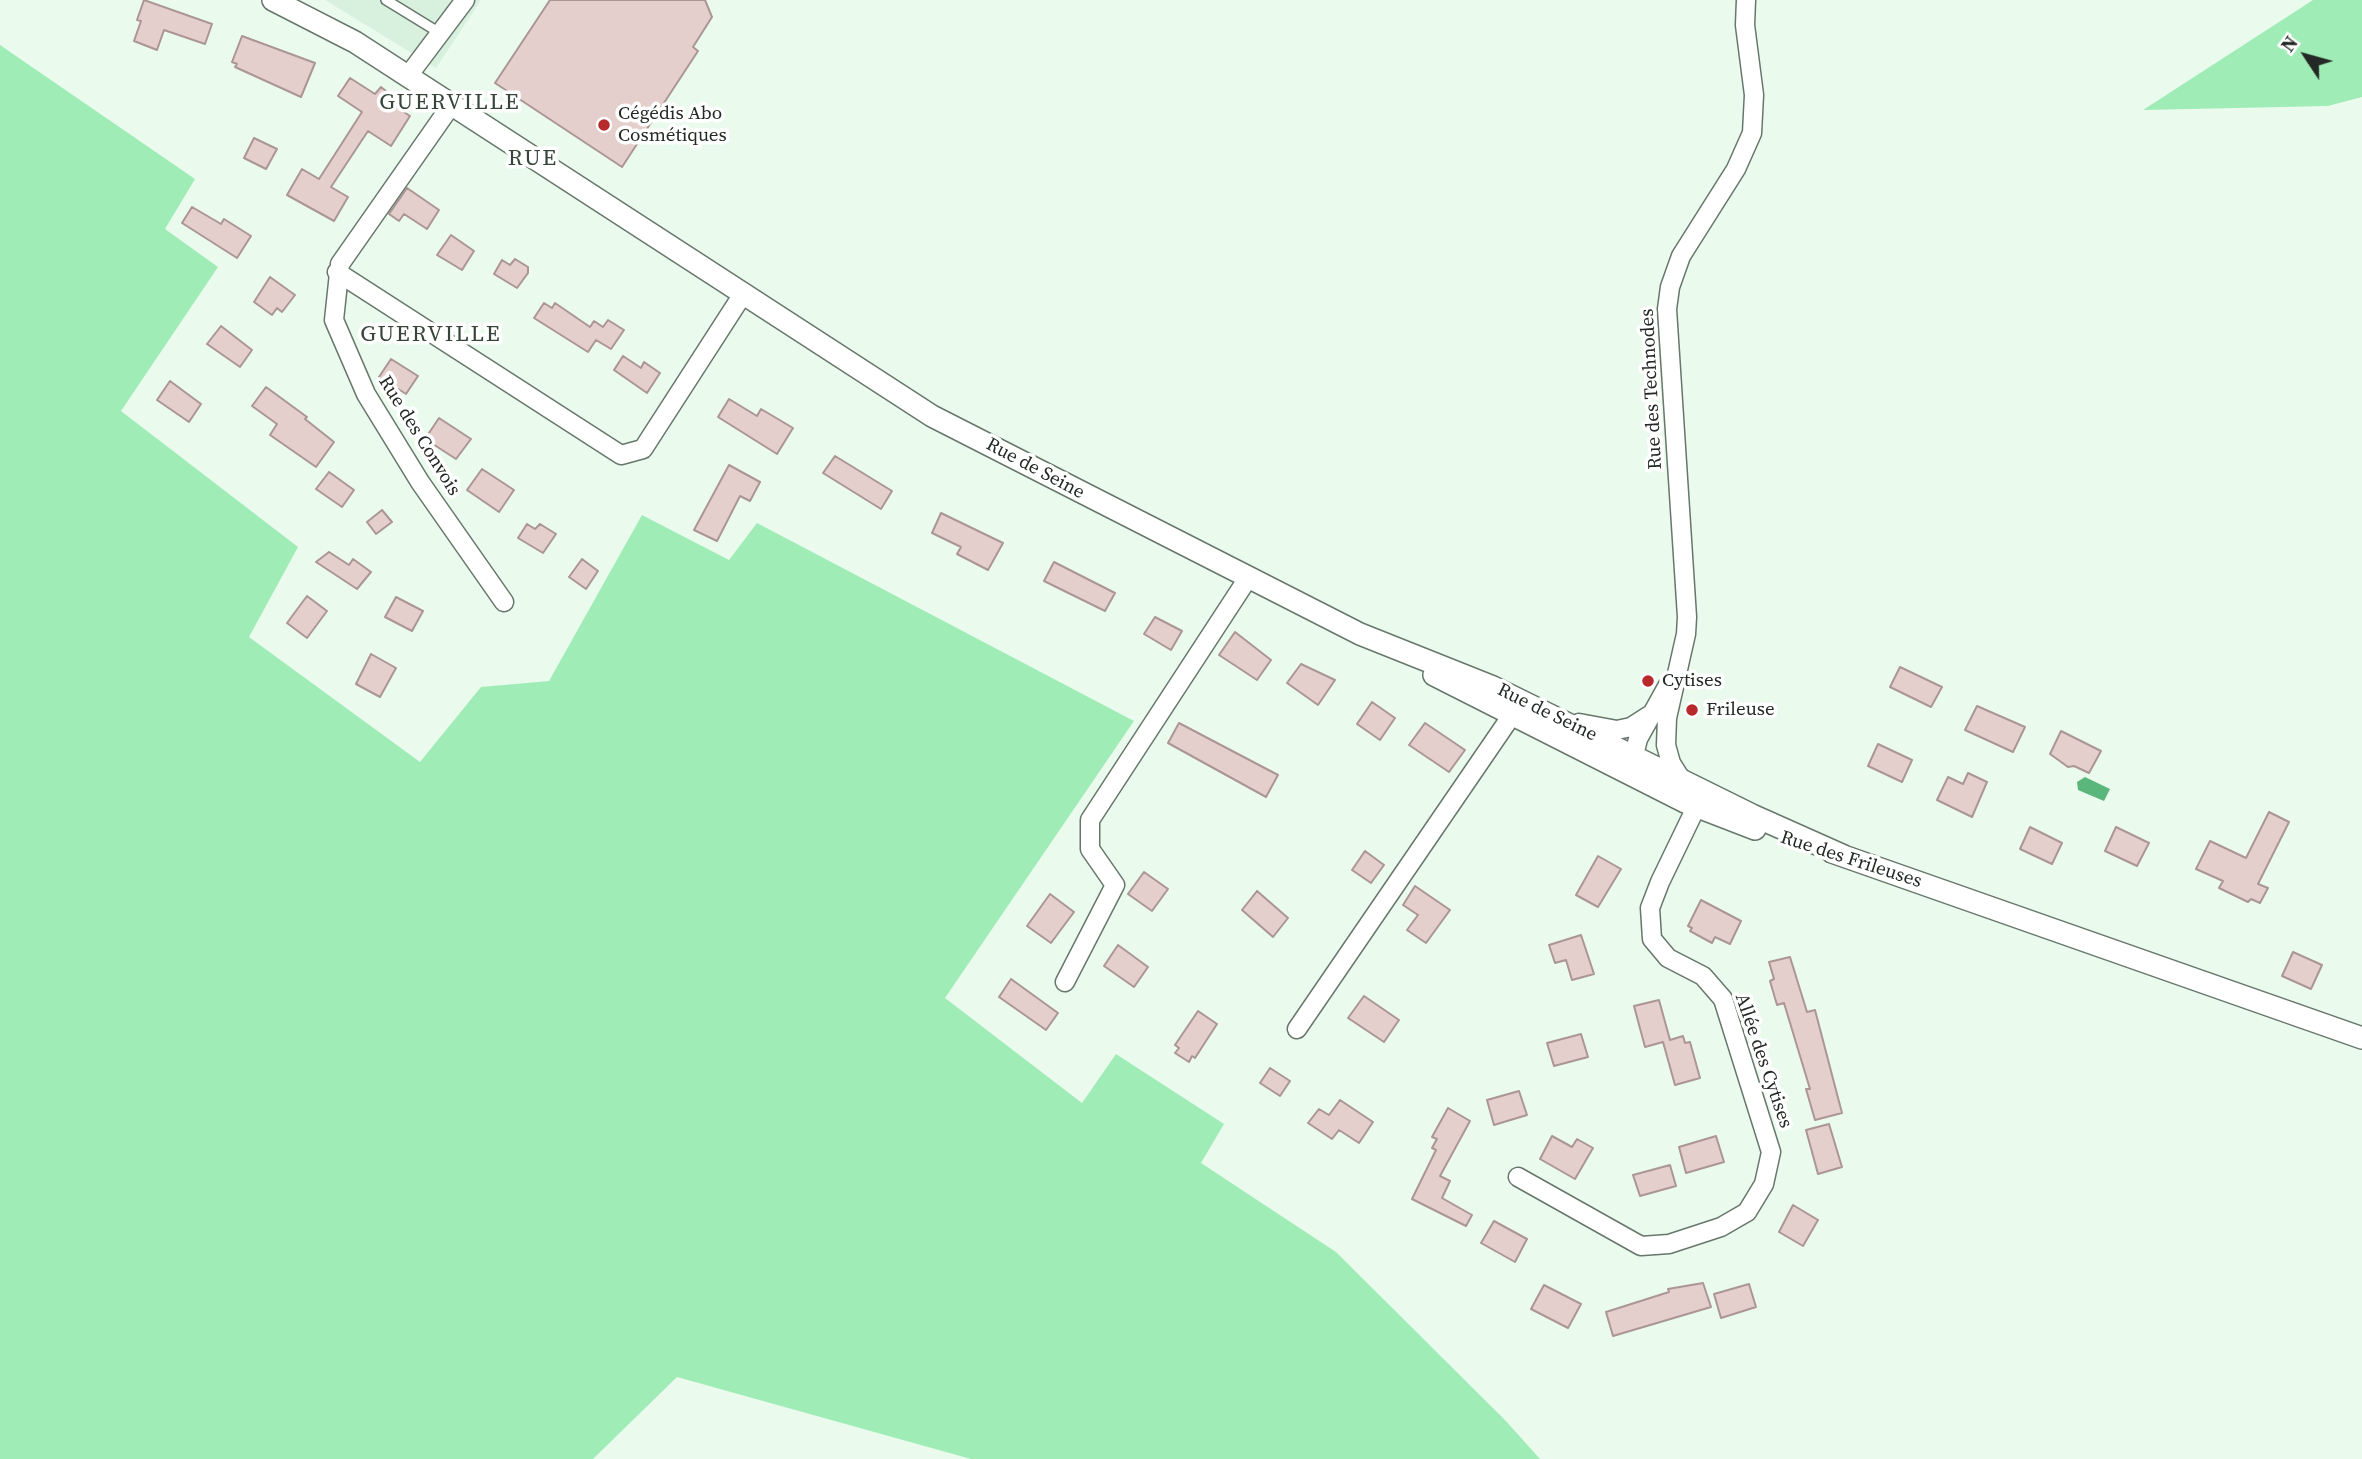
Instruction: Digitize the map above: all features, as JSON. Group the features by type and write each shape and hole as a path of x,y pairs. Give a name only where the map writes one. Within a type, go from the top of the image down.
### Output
{"street":[{"name":"Rue de Seine","path":"273,0 355,42 932,416 1360,634 1464,674 1554,716 1635,766 1683,782 1700,799"},
{"path":"408,76 465,0"},
{"name":"Rue des Technodes","path":"1683,782 1668,755 1666,727 1676,670 1686,634 1687,598 1667,309 1670,287 1681,257 1736,169 1752,133 1754,96 1745,25 1746,0"},
{"name":"Rue des Convois","path":"452,104 352,244 337,272 334,320 366,394 420,482 504,602"},
{"path":"337,272 621,455 643,449 743,294"},
{"path":"1065,982 1115,885 1090,849 1090,820 1248,578"},
{"name":"Rue des Frileuses","path":"1360,634 1512,715 1635,766 1700,799 1745,827 1844,856 2362,1038"},
{"name":"Rue des Technodes","path":"1635,766 1638,738 1676,670"},
{"path":"1554,716 1605,730 1617,730 1638,724 1655,708"},
{"path":"1297,1029 1512,715"},
{"path":"1635,766 1656,749 1666,727"},
{"name":"Allée des Cytises","path":"1518,1177 1641,1246 1669,1244 1721,1227 1747,1212 1764,1184 1771,1152 1723,999 1703,976 1668,958 1651,939 1650,908 1660,881 1700,799"}],"lane":[{"path":"386,0 435,30 438,37"}],"shaded area":[{"path":"325,0 481,0 436,68"},
{"path":"2313,0 2362,0 2362,97 2328,106 2143,110"},
{"path":"0,45 195,179 165,229 218,267 121,411 298,547 249,637 420,762 481,687 549,681 642,515 729,560 757,523 1134,721 945,998 1082,1103 1116,1054 1224,1124 1201,1163 1336,1252 1505,1420 1540,1459 971,1459 677,1377 593,1459 0,1459"},
{"path":"2085,777 2110,789 2104,801 2078,790 2077,782"}],"building":[{"path":"144,0 212,24 205,44 164,30 157,50 134,41"},
{"name":"Cégédis Abo Cosmétiques","path":"550,0 705,0 712,17 693,47 698,51 622,167 495,83"},
{"path":"242,36 315,63 301,97 235,67 237,64 232,62"},
{"path":"350,78 375,94 381,87 391,95 387,101 410,116 391,146 368,131 331,187 348,197 334,221 287,195 302,169 319,179 362,112 338,96"},
{"path":"254,138 277,149 266,169 244,158"},
{"path":"407,188 439,210 427,229 404,214 399,221 389,214"},
{"path":"192,207 221,224 224,219 251,236 237,258 182,223"},
{"path":"451,235 474,251 462,270 437,255"},
{"path":"515,259 528,267 528,273 517,288 494,274 502,260 510,265"},
{"path":"270,277 295,295 282,312 277,308 272,315 254,302"},
{"path":"544,303 552,308 555,303 590,327 594,321 603,327 608,320 624,330 611,349 596,340 588,352 534,318"},
{"path":"221,326 252,350 240,367 207,344"},
{"path":"623,356 641,368 644,362 660,373 647,393 614,370"},
{"path":"391,359 418,376 406,394 379,377"},
{"path":"170,381 201,404 189,422 157,400"},
{"path":"266,387 307,417 305,419 334,442 316,467 270,435 277,424 252,406"},
{"path":"729,399 757,416 761,409 793,428 777,454 718,417"},
{"path":"439,418 471,439 456,459 425,439"},
{"path":"835,456 892,491 881,509 823,473"},
{"path":"729,465 760,482 750,501 740,496 717,541 694,530"},
{"path":"482,469 514,490 499,512 467,490"},
{"path":"329,472 354,490 342,507 316,489"},
{"path":"382,510 392,522 376,534 367,522"},
{"path":"941,513 1003,543 988,570 957,554 961,547 932,533"},
{"path":"527,524 535,529 540,524 556,534 543,553 518,538"},
{"path":"329,552 349,565 353,559 371,572 357,589 316,562"},
{"path":"582,559 598,571 586,589 569,577"},
{"path":"1054,562 1115,593 1105,611 1044,581"},
{"path":"307,596 327,611 307,638 287,623"},
{"path":"396,597 423,611 412,631 385,617"},
{"path":"1155,617 1182,631 1171,650 1144,634"},
{"path":"1235,632 1271,660 1257,680 1219,655"},
{"path":"371,654 396,668 380,697 356,684"},
{"path":"1301,664 1335,680 1318,705 1287,683"},
{"path":"1900,667 1942,687 1931,707 1890,687"},
{"path":"1372,702 1395,718 1380,740 1357,724"},
{"path":"1977,706 2025,727 2013,752 1965,730"},
{"path":"1179,723 1278,775 1266,797 1168,743"},
{"path":"1425,723 1465,750 1449,772 1409,745"},
{"path":"2061,731 2101,751 2089,773 2074,766 2068,767 2050,754"},
{"path":"1878,744 1912,760 1902,782 1868,766"},
{"path":"1968,773 1987,782 1972,817 1937,800 1948,777 1963,784"},
{"path":"2269,812 2289,822 2258,884 2268,888 2260,903 2251,899 2248,902 2219,888 2223,881 2196,869 2210,841 2246,858"},
{"path":"2030,827 2062,843 2052,864 2020,849"},
{"path":"2116,827 2149,843 2137,866 2105,851"},
{"path":"1365,851 1384,865 1371,883 1352,870"},
{"path":"1598,856 1621,869 1598,907 1576,895"},
{"path":"1144,872 1168,889 1152,911 1128,894"},
{"path":"1415,886 1450,910 1426,943 1407,930 1418,915 1403,905"},
{"path":"1257,891 1288,918 1273,937 1242,910"},
{"path":"1050,894 1074,912 1051,943 1027,926"},
{"path":"1701,900 1741,921 1730,944 1715,937 1712,943 1690,931 1692,928 1688,926"},
{"path":"1581,935 1594,974 1572,980 1566,960 1555,963 1549,945"},
{"path":"1118,945 1148,967 1134,987 1104,966"},
{"path":"2293,952 2322,965 2311,989 2282,976"},
{"path":"1790,957 1807,1012 1815,1010 1842,1113 1815,1120 1806,1089 1810,1089 1784,1003 1777,1005 1770,981 1774,979 1769,962"},
{"path":"1011,979 1058,1013 1046,1030 999,997"},
{"path":"1364,996 1399,1020 1384,1042 1348,1018"},
{"path":"1659,1000 1670,1040 1683,1036 1685,1043 1690,1042 1700,1078 1675,1085 1663,1042 1645,1047 1634,1006"},
{"path":"1198,1011 1217,1024 1195,1058 1192,1056 1189,1062 1175,1053 1179,1048 1175,1045"},
{"path":"1581,1034 1588,1057 1554,1066 1547,1043"},
{"path":"1270,1068 1290,1081 1280,1096 1260,1083"},
{"path":"1519,1091 1527,1115 1494,1125 1487,1100"},
{"path":"1340,1100 1373,1122 1359,1143 1339,1130 1332,1139 1308,1123 1319,1109 1329,1115"},
{"path":"1448,1108 1470,1121 1440,1176 1450,1181 1442,1198 1472,1215 1466,1226 1412,1199 1436,1150 1432,1148 1437,1139 1432,1137"},
{"path":"1829,1124 1842,1167 1818,1174 1806,1130"},
{"path":"1552,1136 1572,1147 1577,1139 1593,1148 1575,1179 1540,1159"},
{"path":"1716,1136 1724,1162 1686,1173 1679,1147"},
{"path":"1670,1165 1676,1186 1640,1196 1633,1175"},
{"path":"1793,1205 1818,1220 1803,1246 1779,1232"},
{"path":"1494,1221 1527,1239 1515,1262 1481,1243"},
{"path":"1703,1283 1711,1307 1613,1336 1606,1312 1669,1292 1668,1289"},
{"path":"1749,1284 1756,1307 1721,1318 1714,1294"},
{"path":"1544,1285 1581,1304 1568,1328 1531,1309"}],"place":[{"name":"Cégédis Abo Cosmétiques","path":"604,125"},
{"name":"Cytises","path":"1648,681"},
{"name":"Frileuse","path":"1692,710"}],"district":[{"name":"GUERVILLE","path":"450,103"},
{"name":"RUE","path":"533,159"},
{"name":"GUERVILLE","path":"431,335"}]}
